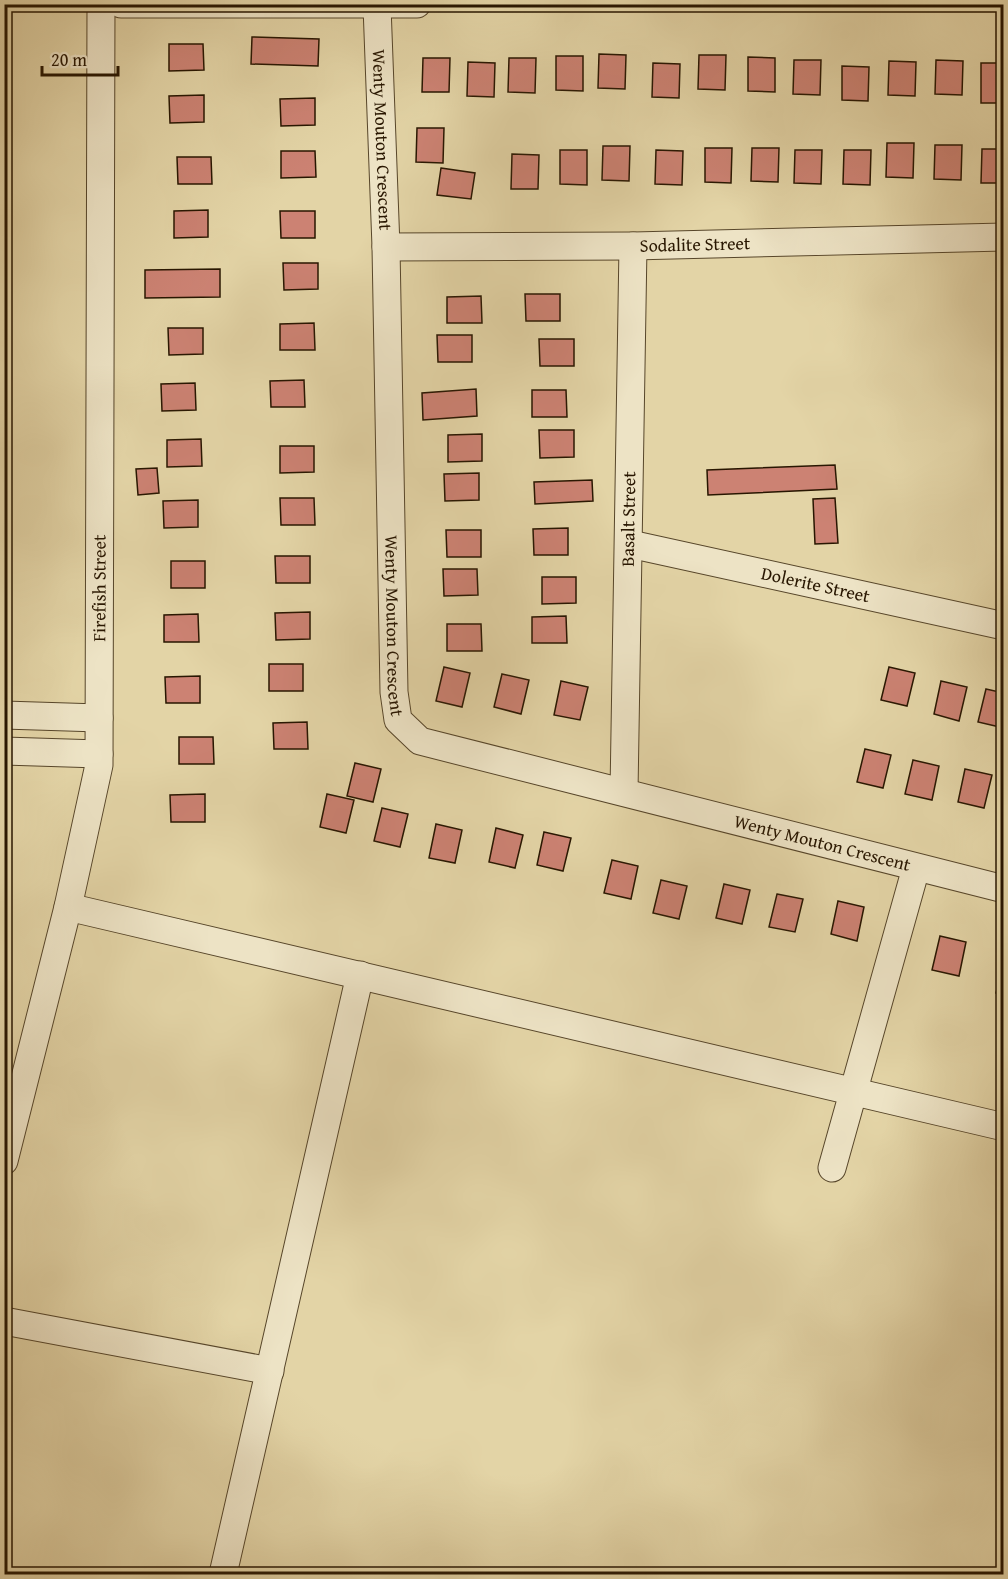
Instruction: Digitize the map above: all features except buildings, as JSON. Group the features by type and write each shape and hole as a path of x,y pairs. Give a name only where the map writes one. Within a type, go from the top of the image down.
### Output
{"street":[{"name":"Firefish Street","path":"4,1161 68,908 99,765 101,4"},
{"path":"122,4 377,6 417,4"},
{"name":"Wenty Mouton Crescent","path":"377,6 386,247 394,692 398,720 420,741 1004,889"},
{"name":"Sodalite Street","path":"386,247 633,246 1004,237"},
{"name":"Basalt Street","path":"624,792 630,544 633,246"},
{"name":"Dolerite Street","path":"630,544 1004,627"},
{"path":"4,715 99,718"},
{"path":"4,751 99,754"},
{"path":"832,1168 916,868"},
{"path":"68,908 854,1090 1004,1127"},
{"path":"223,1575 360,975"},
{"path":"4,1322 270,1371"}]}
